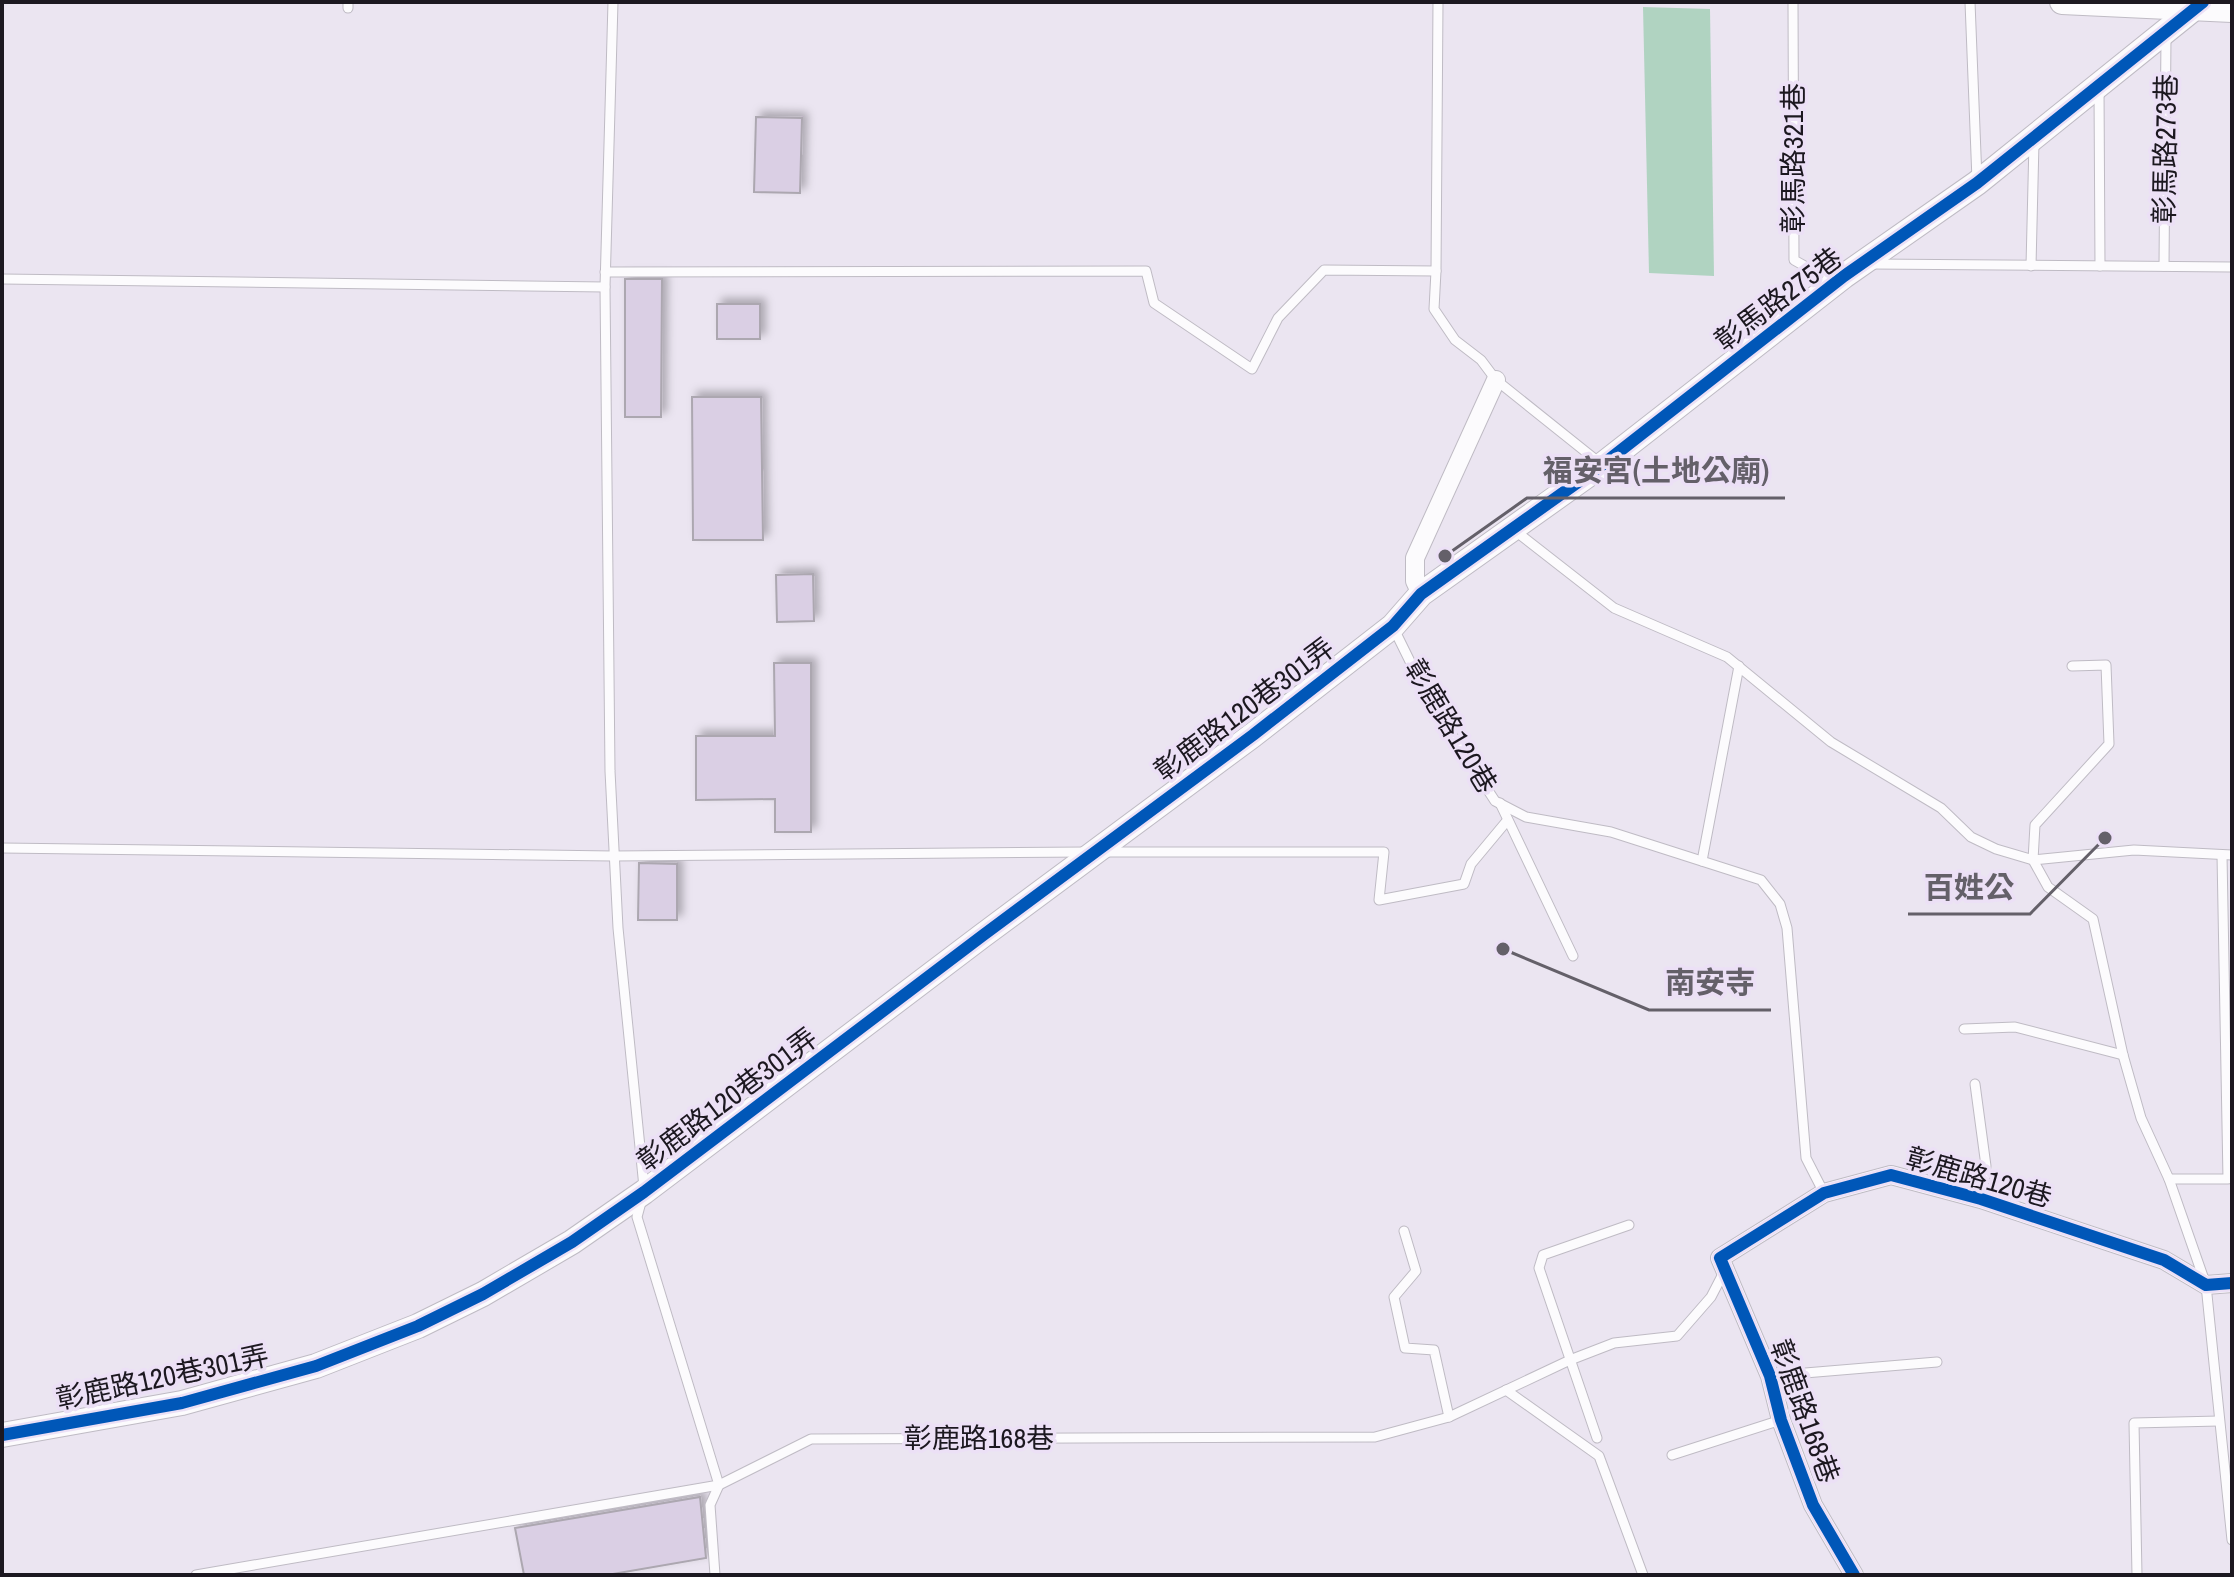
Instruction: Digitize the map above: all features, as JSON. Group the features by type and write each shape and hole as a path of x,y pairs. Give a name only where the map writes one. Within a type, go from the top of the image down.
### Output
{"street":[{"path":"2062,2 2232,10"},
{"name":"彰馬路275巷","path":"1393,626 1421,594 1602,465 1844,276 1866,264 1977,183 2197,6"},
{"path":"1421,594 1415,581 1415,558 1496,380"},
{"name":"彰鹿路120巷301弄","path":"2,1435 182,1403 316,1366 418,1326 483,1294 572,1242 644,1192 1093,852 1253,735 1393,626"},
{"name":"彰鹿路120巷","path":"1723,1263 1824,1193 1891,1175 1981,1199 2164,1260 2206,1285"},
{"name":"彰鹿路168巷","path":"1723,1263 1770,1376 1781,1420 1813,1505 1854,1575"},
{"path":"2206,1285 2232,1283"}],"lane":[{"path":"613,2 605,272 613,856 644,1192 637,1217 719,1485 710,1505 715,1575"},
{"path":"1438,2 1434,309 1455,340 1481,360 1496,380 1602,465"},
{"name":"彰馬路321巷","path":"1793,2 1794,260 1810,269 1844,276"},
{"path":"1970,2 1977,183"},
{"name":"彰馬路273巷","path":"2164,266 2166,32"},
{"path":"2099,84 2100,266"},
{"path":"2031,266 2035,134"},
{"path":"1866,264 2232,267"},
{"path":"605,272 1146,271 1154,303 1252,369 1278,318 1324,270 1436,271"},
{"path":"2,279 605,287"},
{"path":"1512,529 1614,608 1727,657 1831,742 1941,808 1971,837 2015,857 2033,860 2134,850 2227,855 2228,1179 2169,1179"},
{"name":"彰鹿路120巷","path":"1393,626 1428,698 1495,801 1526,817 1611,832 1761,880 1780,904 1787,928 1806,1158 1824,1193"},
{"path":"2072,666 2106,665 2109,744 2035,825 2033,860 2048,887 2093,919 2123,1055 2141,1118 2169,1179 2206,1285 2232,1540"},
{"path":"1702,861 1739,666"},
{"path":"1500,803 1506,822 1573,956"},
{"path":"2,848 613,856 1384,852 1379,900 1464,884 1471,864 1506,822"},
{"path":"1964,1029 2015,1027 2123,1055"},
{"path":"1975,1084 1986,1166 1981,1199"},
{"path":"1597,1438 1541,1275 1540,1260 1543,1255 1629,1225"},
{"path":"1404,1231 1416,1271 1394,1297 1405,1348 1434,1350 1449,1417"},
{"name":"彰鹿路168巷","path":"196,1575 719,1485 811,1439 1375,1437 1449,1417 1570,1360 1614,1343 1677,1336 1711,1297 1723,1263"},
{"path":"1770,1376 1937,1362"},
{"path":"1506,1390 1599,1456 1643,1575"},
{"path":"1672,1455 1781,1420"},
{"path":"2137,1575 2134,1423 2219,1421"}],"green space":[{"path":"1643,7 1710,9 1714,276 1649,273"}],"building":[{"path":"756,117 802,118 800,193 754,192"},
{"path":"625,279 662,279 661,417 625,417"},
{"path":"717,304 760,304 760,339 717,339"},
{"path":"692,397 761,397 763,540 693,540"},
{"path":"813,574 814,621 777,622 776,575"},
{"path":"774,663 811,663 811,832 775,832 775,799 696,800 696,736 775,736"},
{"path":"639,863 677,864 677,920 638,920"},
{"path":"700,1497 706,1558 607,1575 524,1575 515,1528"}],"cycle path":[{"path":"2,1435 182,1403 316,1366 418,1326 483,1294 572,1242 644,1192 1253,735 1393,626 1421,594 1602,465 1844,276 1977,183 2203,2"},
{"path":"1854,1575 1813,1505 1781,1420 1770,1376 1720,1258 1824,1193 1891,1175 1981,1199 2164,1260 2206,1285 2232,1283"}],"place":[{"name":"福安宮(土地公廟)","path":"1445,556"},
{"name":"百姓公","path":"2105,838"},
{"name":"南安寺","path":"1503,949"}]}
